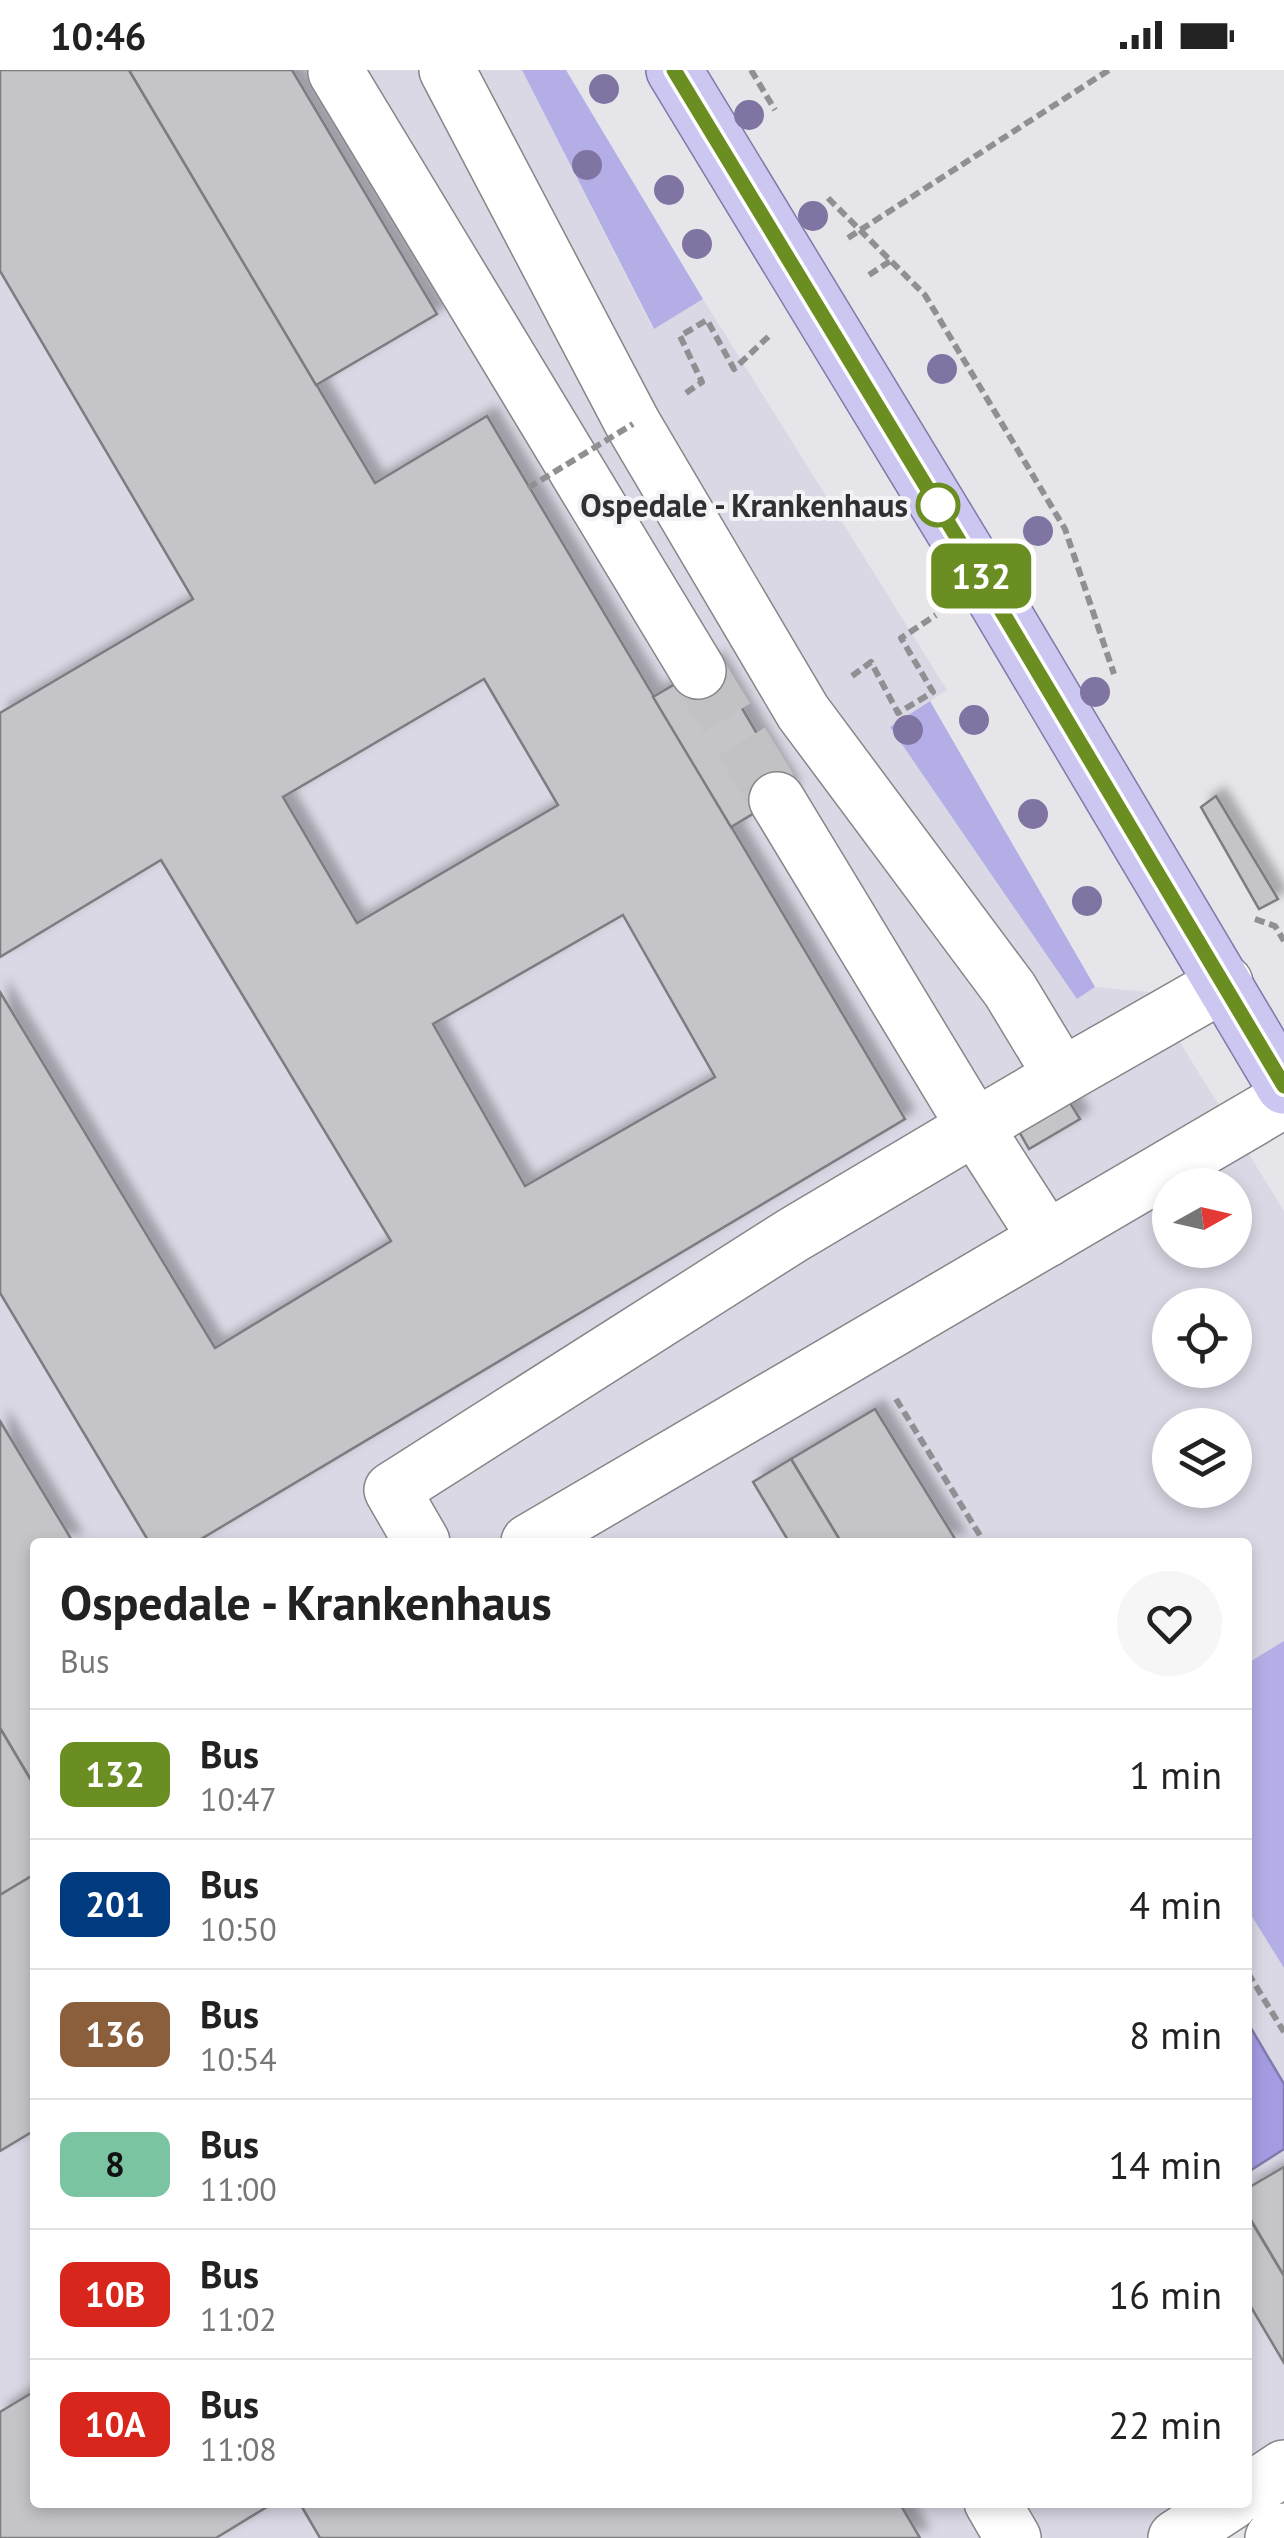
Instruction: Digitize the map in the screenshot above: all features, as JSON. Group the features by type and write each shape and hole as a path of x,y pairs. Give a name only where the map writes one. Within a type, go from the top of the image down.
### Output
{"main road":[{"path":"674,70 1284,1086"}],"lane":[{"path":"338,70 698,670"},
{"path":"446,70 633,424 803,712 1010,990 1062,1076"},
{"path":"777,800 1047,1239"},
{"path":"420,1538 392,1490 792,1235 1224,983"},
{"path":"535,1538 1284,1100"},
{"path":"1252,2489 1284,2468"},
{"path":"996,2508 1013,2538"},
{"path":"1176,2538 1222,2508"},
{"path":"1273,2538 1284,2531"}],"path":[{"path":"751,70 777,114"},
{"path":"794,267 861,231 1109,70"},
{"path":"820,186 829,200 925,296 1065,529 1115,681"},
{"path":"702,382 680,336 708,320 734,369"},
{"path":"528,488 633,424"},
{"path":"871,662 898,713 933,692 901,638"},
{"path":"1245,915 1275,926 1284,941"},
{"path":"864,1346 982,1538"},
{"path":"1252,1979 1284,2032"}],"shaded area":[{"path":"0,70 522,70 653,329 703,299 947,690 890,727 1077,998 1095,987 1149,992 1284,1211 1284,2453 1252,2473 1252,1538 30,1538 30,2508 1196,2508 1146,2538 0,2538"},
{"path":"522,70 566,70 703,299 654,329"},
{"path":"930,701 1095,987 1077,999 890,727"},
{"path":"1284,1641 1284,1968 1252,1916 1252,1661"},
{"path":"1252,2030 1284,2084 1284,2149 1252,2169"}],"building":[{"path":"0,70 129,70 375,483 487,416 905,1119 203,1538 147,1538 0,1293 0,992 215,1348 391,1241 161,860 0,957 0,713 193,599 0,271","holes":["484,679 558,805 357,923 283,797","623,915 715,1077 525,1186 433,1024"]},
{"path":"129,70 292,70 437,314 316,385"},
{"path":"714,661 791,791 731,827 653,697"},
{"path":"1216,796 1278,899 1259,909 1201,807"},
{"path":"1062,1090 1080,1119 1029,1149 1012,1119"},
{"path":"875,1409 955,1538 839,1538 791,1459"},
{"path":"0,1421 71,1538 30,1538 30,1779 0,1728"},
{"path":"791,1459 839,1538 787,1538 753,1482"},
{"path":"0,1728 30,1779 30,1877 0,1895"},
{"path":"30,1877 30,2133 0,2151 0,1895"},
{"path":"1284,2167 1284,2276 1252,2222 1252,2186"},
{"path":"1252,2223 1284,2276 1284,2363 1252,2309"},
{"path":"30,2394 30,2508 265,2508 216,2538 0,2538 0,2412"},
{"path":"302,2508 902,2508 920,2538 320,2538"}],"tunnel":[{"path":"698,671 777,800"}],"bus line":[{"name":"132","path":"674,70 1284,1086"}],"place":[{"name":"Ospedale - Krankenhaus","path":"938,505"}]}
